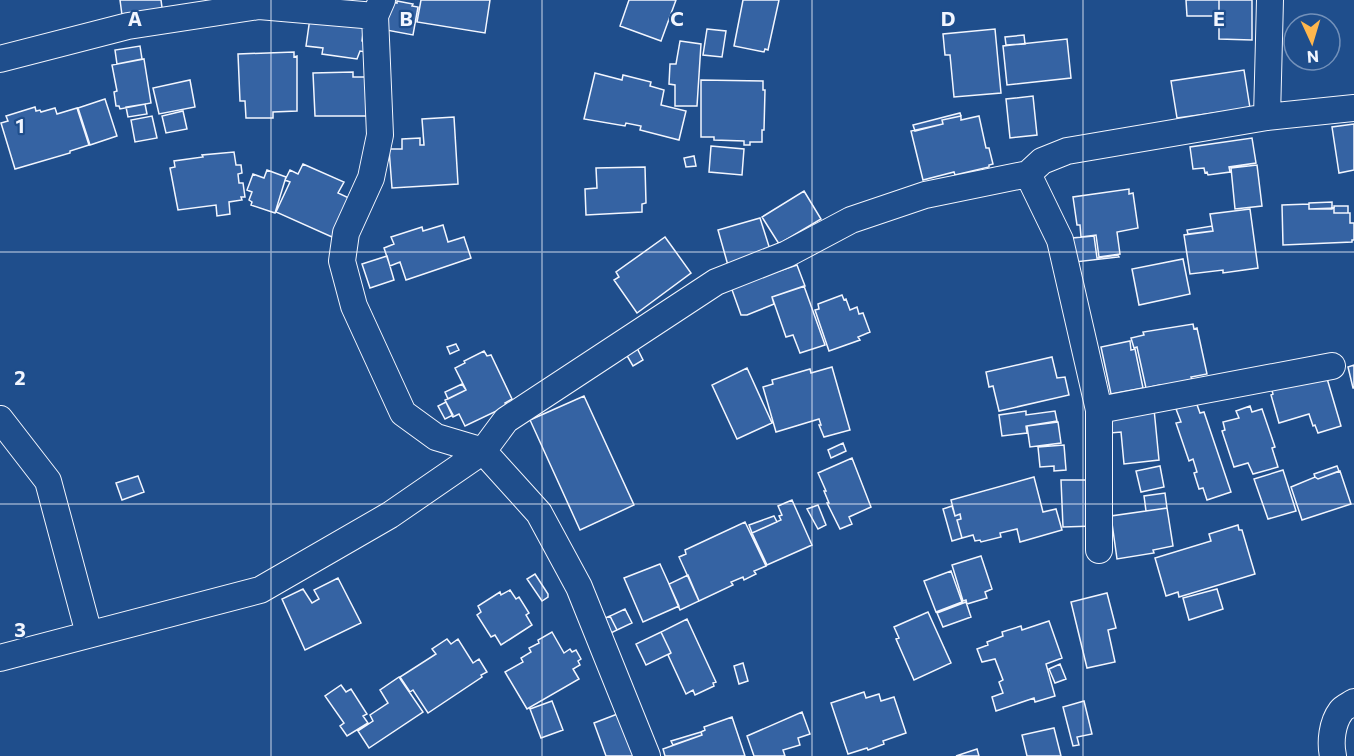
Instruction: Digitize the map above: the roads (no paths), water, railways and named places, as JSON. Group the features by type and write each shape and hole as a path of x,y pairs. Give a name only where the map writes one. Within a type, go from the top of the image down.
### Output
{"street":[{"path":"1267,117 1270,0"},
{"path":"0,59 128,26 259,6 378,8 380,135 371,178 346,233 342,261 354,306 403,413 436,437 483,451 539,513 579,587 647,756"},
{"path":"0,658 260,590 390,515 483,451 506,420 716,282 787,254 850,220 925,195 1028,174 1042,161 1067,151 1267,117 1354,108"},
{"path":"1028,174 1060,240 1099,410 1099,550"},
{"path":"1099,410 1332,366"},
{"path":"0,419 48,481 89,634"},
{"path":"1333,756 1331,748 1333,729 1342,710 1354,702"}]}
